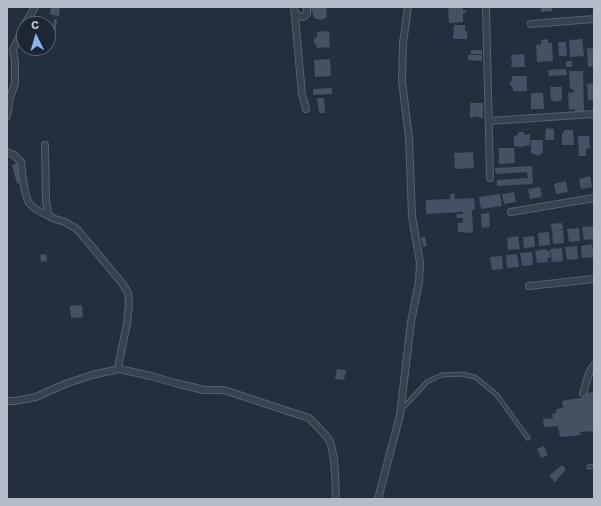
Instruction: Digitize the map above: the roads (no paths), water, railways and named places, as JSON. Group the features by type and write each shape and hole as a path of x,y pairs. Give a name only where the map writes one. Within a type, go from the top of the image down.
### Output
{"street":[{"path":"30,16 35,7"},
{"path":"294,9 297,15 303,17 307,14 306,7"},
{"path":"378,499 400,412 411,322 420,282 420,262 412,216 409,138 402,81 403,43 408,7"},
{"path":"486,7 490,178"},
{"path":"294,9 302,94 306,109"},
{"path":"531,24 594,18"},
{"path":"7,116 10,97 15,84 15,61 13,50 16,43"},
{"path":"489,121 594,114"},
{"path":"45,145 46,201 48,213 51,217"},
{"path":"7,152 14,155 21,162 24,185 29,203 51,217 78,229 122,283 128,294 129,304 127,324 119,362 119,369"},
{"path":"511,212 594,198"},
{"path":"529,286 594,279"},
{"path":"583,392 588,372 594,365"},
{"path":"7,401 36,397 65,384 92,375 119,369 204,390 224,390 308,418 329,441 333,456 336,499"}],"lane":[{"path":"400,412 427,382 442,374 462,374 475,377 497,395 528,438"},
{"path":"589,467 594,466"}]}
